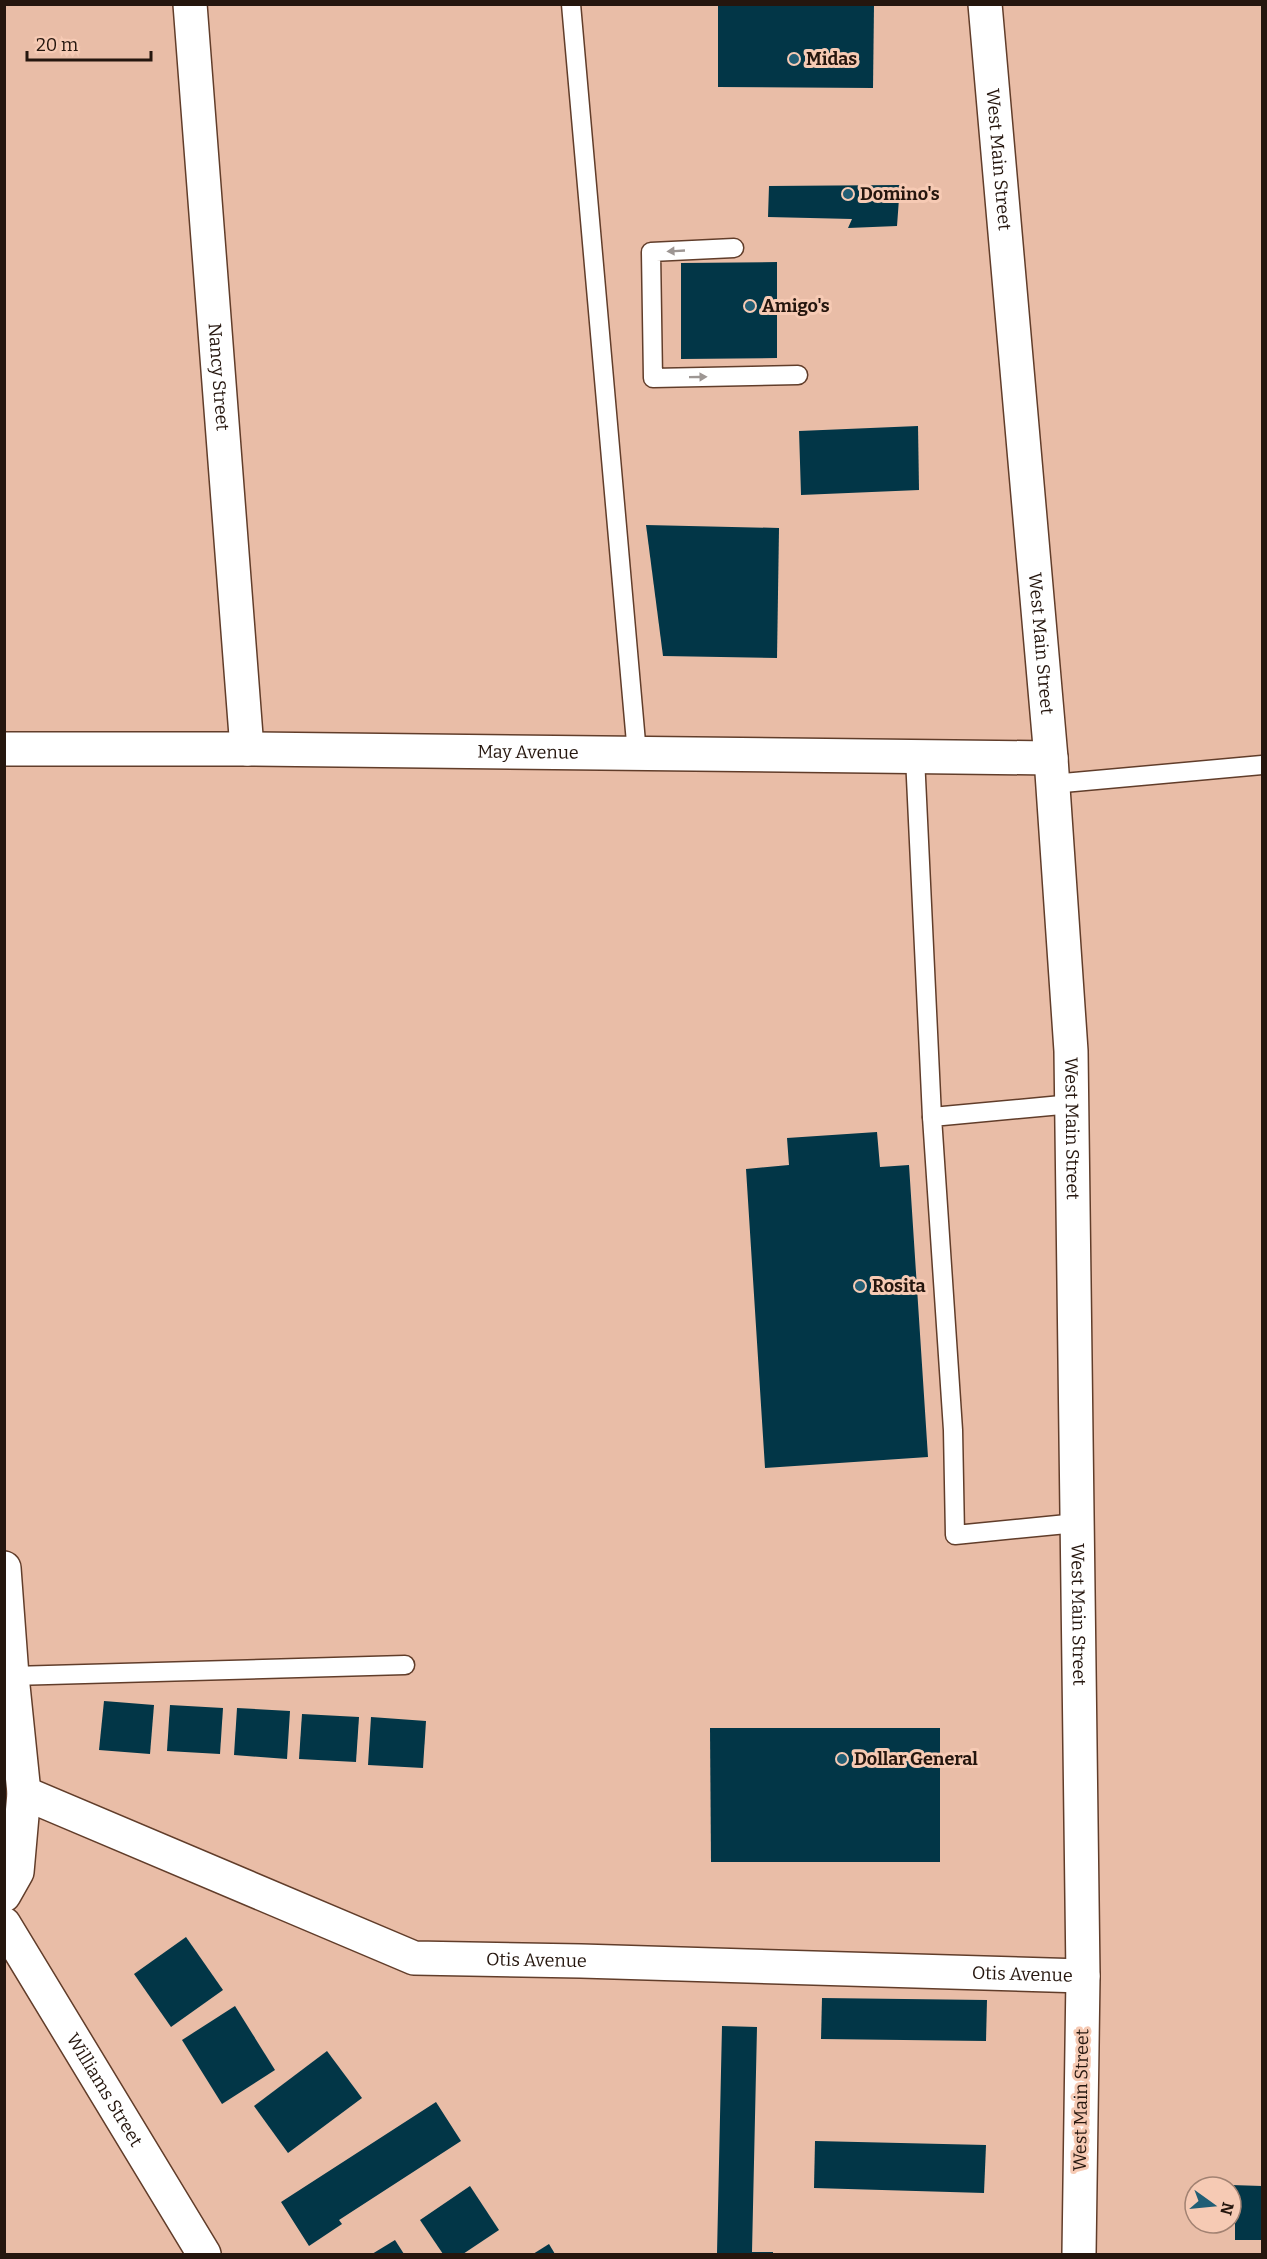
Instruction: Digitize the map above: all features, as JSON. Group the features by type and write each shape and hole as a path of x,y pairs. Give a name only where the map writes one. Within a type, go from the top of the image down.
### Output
{"street":[{"name":"Nancy Street","path":"190,4 247,749"},
{"name":"West Main Street","path":"985,4 1052,771 1071,1051 1083,1976 1079,2254"},
{"name":"May Avenue","path":"4,749 247,749 915,757 1052,771"},
{"path":"4,1568 24,1793 17,1872 4,1895"},
{"name":"Otis Avenue","path":"24,1793 414,1958 1083,1976"},
{"name":"Williams Street","path":"4,1924 204,2254"}],"lane":[{"path":"571,4 637,754"},
{"path":"734,248 651,252 653,378 798,375"},
{"path":"915,757 932,1117 953,1430 955,1535 1077,1523"},
{"path":"1052,771 1263,765"},
{"path":"932,1117 1072,1104"},
{"path":"12,1677 405,1665"}],"building":[{"path":"718,5 874,5 873,88 718,87"},
{"path":"900,185 897,226 848,228 852,219 768,217 769,186"},
{"path":"777,262 777,358 681,359 681,263"},
{"path":"918,426 919,490 801,495 799,431"},
{"path":"646,525 779,528 777,658 663,656"},
{"path":"877,1132 880,1167 909,1165 928,1457 765,1468 746,1169 789,1165 787,1138"},
{"path":"104,1701 154,1705 150,1754 99,1750"},
{"path":"170,1705 223,1708 220,1754 167,1751"},
{"path":"237,1708 290,1711 287,1759 234,1755"},
{"path":"302,1714 359,1717 356,1762 299,1759"},
{"path":"371,1717 426,1721 423,1768 368,1765"},
{"path":"710,1728 940,1728 940,1862 711,1862"},
{"path":"186,1937 223,1990 171,2027 134,1974"},
{"path":"822,1998 987,2000 986,2041 821,2039"},
{"path":"235,2006 275,2070 222,2104 182,2040"},
{"path":"722,2026 757,2027 752,2252 773,2252 773,2254 717,2254"},
{"path":"327,2051 362,2098 288,2153 254,2106"},
{"path":"436,2102 461,2141 339,2220 342,2224 309,2246 281,2202"},
{"path":"815,2141 986,2145 984,2193 814,2188"},
{"path":"1243,2185 1262,2186 1262,2240 1235,2240 1235,2235 1243,2235"},
{"path":"470,2186 499,2230 463,2254 443,2254 420,2220"},
{"path":"395,2240 404,2254 372,2254"},
{"path":"549,2244 555,2254 533,2254"}],"place":[{"name":"Midas","path":"794,59"},
{"name":"Domino's","path":"848,194"},
{"name":"Amigo's","path":"750,306"},
{"name":"Rosita","path":"860,1286"},
{"name":"Dollar General","path":"842,1759"}]}
